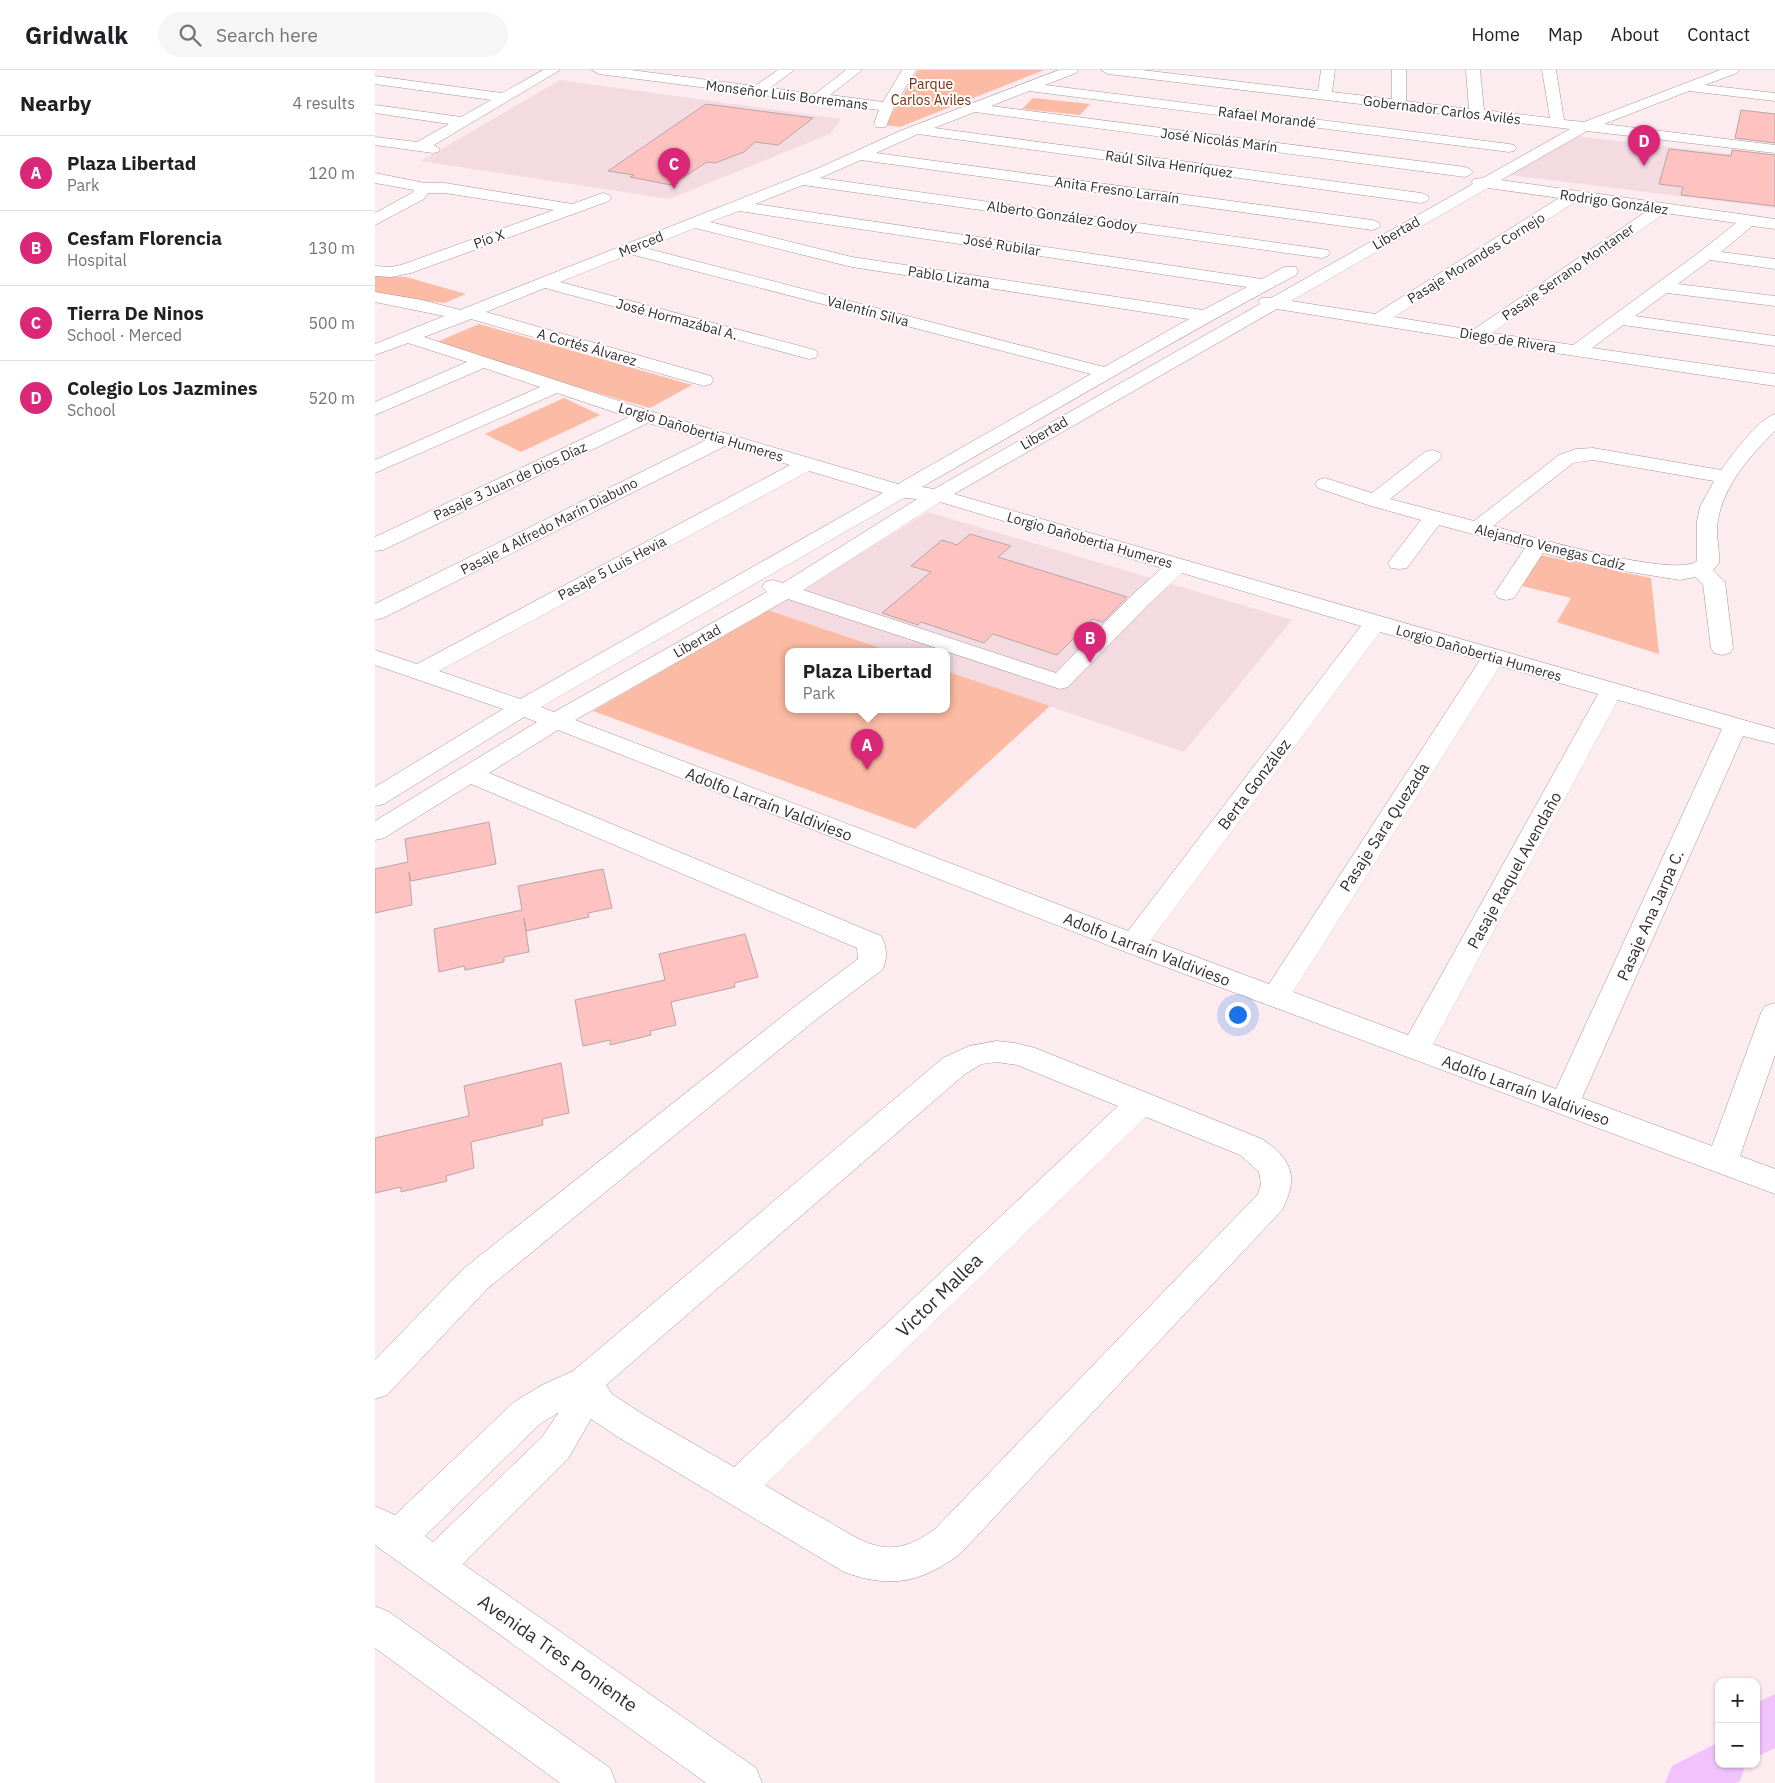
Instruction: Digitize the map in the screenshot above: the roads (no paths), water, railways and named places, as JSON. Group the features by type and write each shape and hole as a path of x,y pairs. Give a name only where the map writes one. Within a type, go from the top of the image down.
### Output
{"street":[{"path":"375,74 383,70"},
{"path":"375,140 426,148 464,122 553,70"},
{"name":"Monseñor Luis Borremans","path":"599,70 632,72 693,82 887,107"},
{"path":"693,82 712,70"},
{"path":"757,90 787,70"},
{"path":"818,98 855,70"},
{"path":"875,133 880,126 887,107 909,70"},
{"name":"Merced","path":"375,350 738,206 973,107 1071,70"},
{"name":"Gobernador Carlos Avilés","path":"1108,70 1255,81 1325,96 1775,149"},
{"path":"1325,96 1328,70"},
{"path":"1399,70 1399,105"},
{"path":"1473,70 1477,114"},
{"name":"Libertad","path":"1270,294 1322,253 1509,148 1557,124 1696,70"},
{"name":"Libertad","path":"375,832 556,721 784,592 937,495 1270,294 1484,183 1584,127 1732,70"},
{"path":"1553,72 1557,124"},
{"path":"375,80 505,98"},
{"name":"Rafael Morandé","path":"1025,87 1509,148"},
{"path":"1687,87 1775,97"},
{"name":"José Nicolás Marín","path":"973,107 1450,181"},
{"path":"375,109 464,122"},
{"name":"Merced","path":"375,336 806,164 875,133 912,132"},
{"name":"Raúl Silva Henríquez","path":"912,132 1421,198"},
{"name":"Anita Fresno Larraín","path":"861,155 1372,225"},
{"path":"375,178 423,188 445,188 574,208"},
{"name":"Alberto González Godoy","path":"802,179 1322,253"},
{"name":"Rodrigo González","path":"1450,181 1484,183 1775,224"},
{"path":"375,220 418,196 423,188"},
{"name":"Pasaje Morandes Cornejo","path":"1378,320 1573,196"},
{"name":"Pío X","path":"375,271 391,272 405,269 603,198"},
{"name":"José Rubilar","path":"738,206 1270,294"},
{"name":"Pasaje Serrano Montaner","path":"1476,336 1660,209"},
{"path":"1576,351 1707,255 1748,221"},
{"name":"Pablo Lizama","path":"694,223 852,262 1206,316"},
{"name":"Valentín Silva","path":"629,249 1107,373"},
{"path":"1707,255 1775,264"},
{"name":"José Hormazábal A.","path":"545,283 809,354"},
{"path":"1663,287 1775,302"},
{"name":"Diego de Rivera","path":"1241,298 1270,294 1378,320 1775,380"},
{"name":"A Cortés Álvarez","path":"375,297 468,314 704,380"},
{"name":"Libertad","path":"382,786 751,578 899,491 1206,316 1241,298"},
{"path":"1619,319 1775,341"},
{"name":"Lorgio Dañobertia Humeres","path":"408,337 481,363 646,416 899,491 937,495 1775,737"},
{"path":"375,408 481,363"},
{"path":"375,467 557,386"},
{"name":"Pasaje 3 Juan de Dios Díaz","path":"375,545 646,416"},
{"path":"1721,648 1714,582 1700,570 1705,567 1709,559 1706,540 1707,522 1717,491 1745,453 1775,420"},
{"name":"Pasaje 4 Alfredo Marín Diabuno","path":"375,613 723,439"},
{"path":"1477,529 1566,459 1576,455 1593,454 1727,477"},
{"path":"1375,502 1391,487 1432,456"},
{"name":"Pasaje 5 Luis Hevia","path":"418,673 807,464"},
{"name":"Alejandro Venegas Cadíz","path":"1325,484 1375,502 1537,546 1631,567 1680,573 1700,570"},
{"path":"1399,564 1434,517"},
{"path":"1506,593 1537,546"},
{"path":"751,578 784,592 1061,682 1139,601 1178,566"},
{"name":"Berta González","path":"1133,944 1375,623"},
{"name":"Adolfo Larraín Valdivieso","path":"375,657 522,708 1133,944 1775,1182"},
{"name":"Pasaje Sara Quezada","path":"1275,997 1494,657"},
{"name":"Pasaje Raquel Avendaño","path":"1415,1049 1612,690"},
{"name":"Pasaje Ana Jarpa C.","path":"1564,1104 1736,726"},
{"path":"375,1384 475,1279 515,1245 808,1011 872,963 871,942 470,774"},
{"path":"1722,1163 1775,1013"},
{"path":"385,1531 527,1413 554,1396 585,1382 963,1060 985,1052 1012,1052 1142,1102 1251,1147 1270,1162 1275,1171 1277,1181 1276,1192 1271,1202 948,1541 935,1552 913,1562 889,1566 857,1559 600,1405 585,1382"},
{"name":"Victor Mallea","path":"737,1488 1142,1102"},
{"path":"435,1566 555,1448 572,1422 582,1401 585,1382"},
{"name":"Avenida Tres Poniente","path":"385,1531 741,1783"},
{"path":"375,1625 595,1783"}],"waterway":[{"path":"1760,1730 1775,1717"},
{"path":"1689,1783 1716,1768"}],"place":[{"name":"Colegio Los Jazmines","path":"1644,166"},
{"name":"Tierra De Ninos","path":"674,189"},
{"name":"Cesfam Florencia","path":"1090,663"},
{"name":"Plaza Libertad","path":"867,770"}],"park label":[{"name":"Parque Carlos Aviles","path":"931,92"}]}
